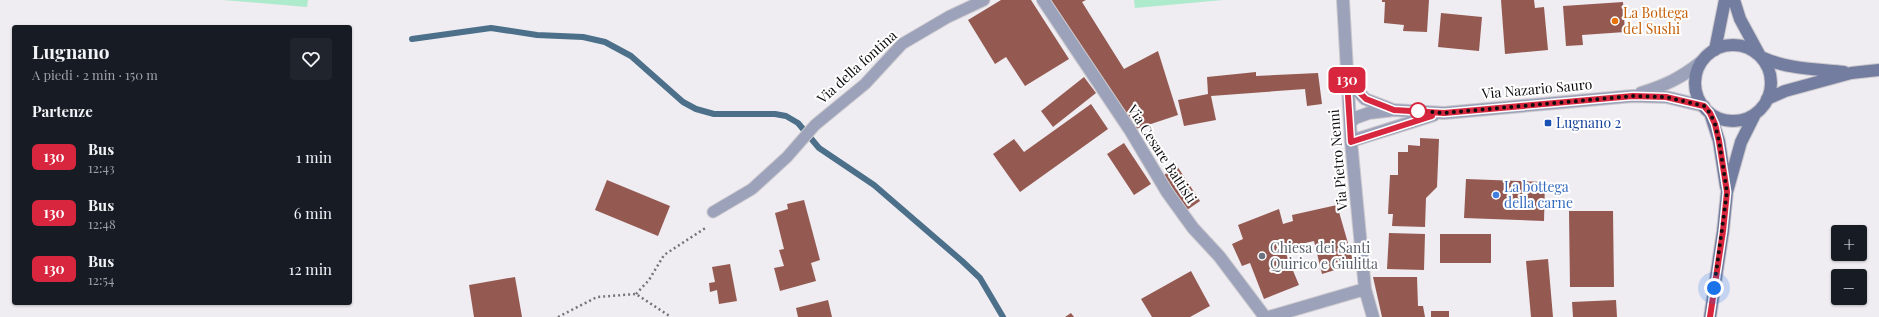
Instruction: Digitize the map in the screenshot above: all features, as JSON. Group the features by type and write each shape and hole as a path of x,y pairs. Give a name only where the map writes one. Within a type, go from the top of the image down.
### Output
{"main road":[{"path":"1715,50 1725,0"},
{"path":"1710,317 1723,231 1727,192 1741,142 1755,114 1767,99 1771,81 1766,64 1747,34 1734,0"},
{"path":"1727,192 1719,141 1707,110 1699,99 1696,87 1696,74 1701,62 1715,50 1734,45 1743,46 1753,50 1761,57 1776,64 1851,73"},
{"path":"1767,99 1785,91 1851,73 1879,70"},
{"path":"1707,110 1718,117 1730,120 1743,119 1755,114"}],"street":[{"name":"Via Cesare Battisti","path":"1043,0 1130,130 1166,192 1193,228 1219,256 1265,317"},
{"name":"Via Pietro Nenni","path":"1343,0 1351,142 1365,289 1373,317"},
{"name":"Via Nazario Sauro","path":"1633,96 1671,83 1684,76 1701,62"},
{"name":"Via Nazario Sauro","path":"1347,80 1366,99 1394,110"},
{"name":"Via Nazario Sauro","path":"1350,123 1355,118 1369,113 1394,110 1444,113 1633,96 1666,97 1707,110"},
{"name":"Via Nazario Sauro","path":"1351,142 1409,122 1444,113"},
{"path":"1269,317 1365,289"}],"lane":[{"name":"Via della fontina","path":"717,210 752,189 787,157 815,125 865,84 902,44 948,17 984,0"}],"path":[{"path":"636,294 649,280 664,255 715,223 717,210"},
{"path":"558,317 597,297 636,294 671,317"}],"green space":[{"path":"223,0 308,0 307,7"},
{"path":"1134,0 1223,0 1135,8"}],"building":[{"path":"1001,0 1031,0 1069,59 1025,86 1006,57 995,64 968,20"},
{"path":"1051,0 1086,0 1082,2 1124,69 1158,51 1178,115 1136,129"},
{"path":"1382,0 1429,0 1427,32 1403,31 1404,25 1384,23 1385,2 1382,2"},
{"path":"1501,0 1534,0 1535,8 1544,7 1548,50 1505,54"},
{"path":"1623,2 1625,32 1582,35 1583,45 1566,46 1563,6"},
{"path":"1441,13 1482,17 1479,51 1438,47"},
{"path":"1256,72 1256,76 1318,73 1322,104 1307,106 1305,89 1211,96 1216,120 1184,126 1178,100 1208,94 1207,77"},
{"path":"1084,77 1096,93 1053,127 1041,111"},
{"path":"1091,104 1108,129 1020,192 993,154 1014,139 1024,152"},
{"path":"1420,138 1439,139 1437,187 1426,198 1425,227 1392,226 1393,214 1388,214 1390,175 1398,175 1398,152 1408,152 1408,145 1420,146"},
{"path":"1124,143 1151,184 1134,195 1107,154"},
{"path":"1177,166 1200,201 1187,210 1164,175"},
{"path":"1466,179 1545,182 1544,221 1464,218"},
{"path":"607,180 670,206 658,236 595,210"},
{"path":"804,200 820,260 811,263 816,281 780,291 774,268 784,266 779,250 784,249 775,213 788,209 787,204"},
{"path":"1337,205 1354,264 1322,274 1314,241 1288,247 1284,249 1299,285 1264,299 1250,263 1242,266 1232,244 1243,239 1238,225 1279,209 1283,224 1293,221 1292,215"},
{"path":"1569,211 1613,211 1614,287 1570,287"},
{"path":"1389,233 1425,234 1424,270 1387,269"},
{"path":"1440,234 1491,234 1491,263 1440,263"},
{"path":"1548,259 1553,317 1531,317 1526,261"},
{"path":"730,264 737,301 719,304 717,290 710,292 709,283 715,282 712,267"},
{"path":"1191,271 1210,306 1190,317 1152,317 1141,299"},
{"path":"515,277 522,317 474,317 469,285"},
{"path":"1373,277 1417,277 1418,306 1423,306 1425,317 1382,317"},
{"path":"828,300 832,317 798,317 796,308"},
{"path":"1616,300 1617,317 1573,317 1572,302"},
{"path":"1431,311 1449,311 1449,317 1431,317"},
{"path":"1071,313 1074,317 1065,317"}],"waterway":[{"path":"412,39 491,28 537,35 583,37 605,42 631,56 683,102 696,109 714,114 775,114 786,116 798,123 819,148 874,185 962,261 980,278 1003,317"}],"bus line":[{"name":"130","path":"1432,116 1409,122 1351,142 1347,80 1360,95 1366,99 1394,110 1444,113 1633,96 1666,97 1704,106 1710,113 1715,124 1727,192 1723,231 1710,317"}],"place":[{"name":"La Bottega del Sushi","path":"1615,21"},
{"name":"Lugnano 2","path":"1548,123"},
{"name":"La bottega della carne","path":"1496,195"},
{"name":"Chiesa dei Santi Quirico e Giulitta","path":"1262,256"}],"route":[{"path":"1418,111 1444,113 1633,96 1666,97 1704,106 1710,113 1715,124 1727,192 1723,231 1714,288"}]}
